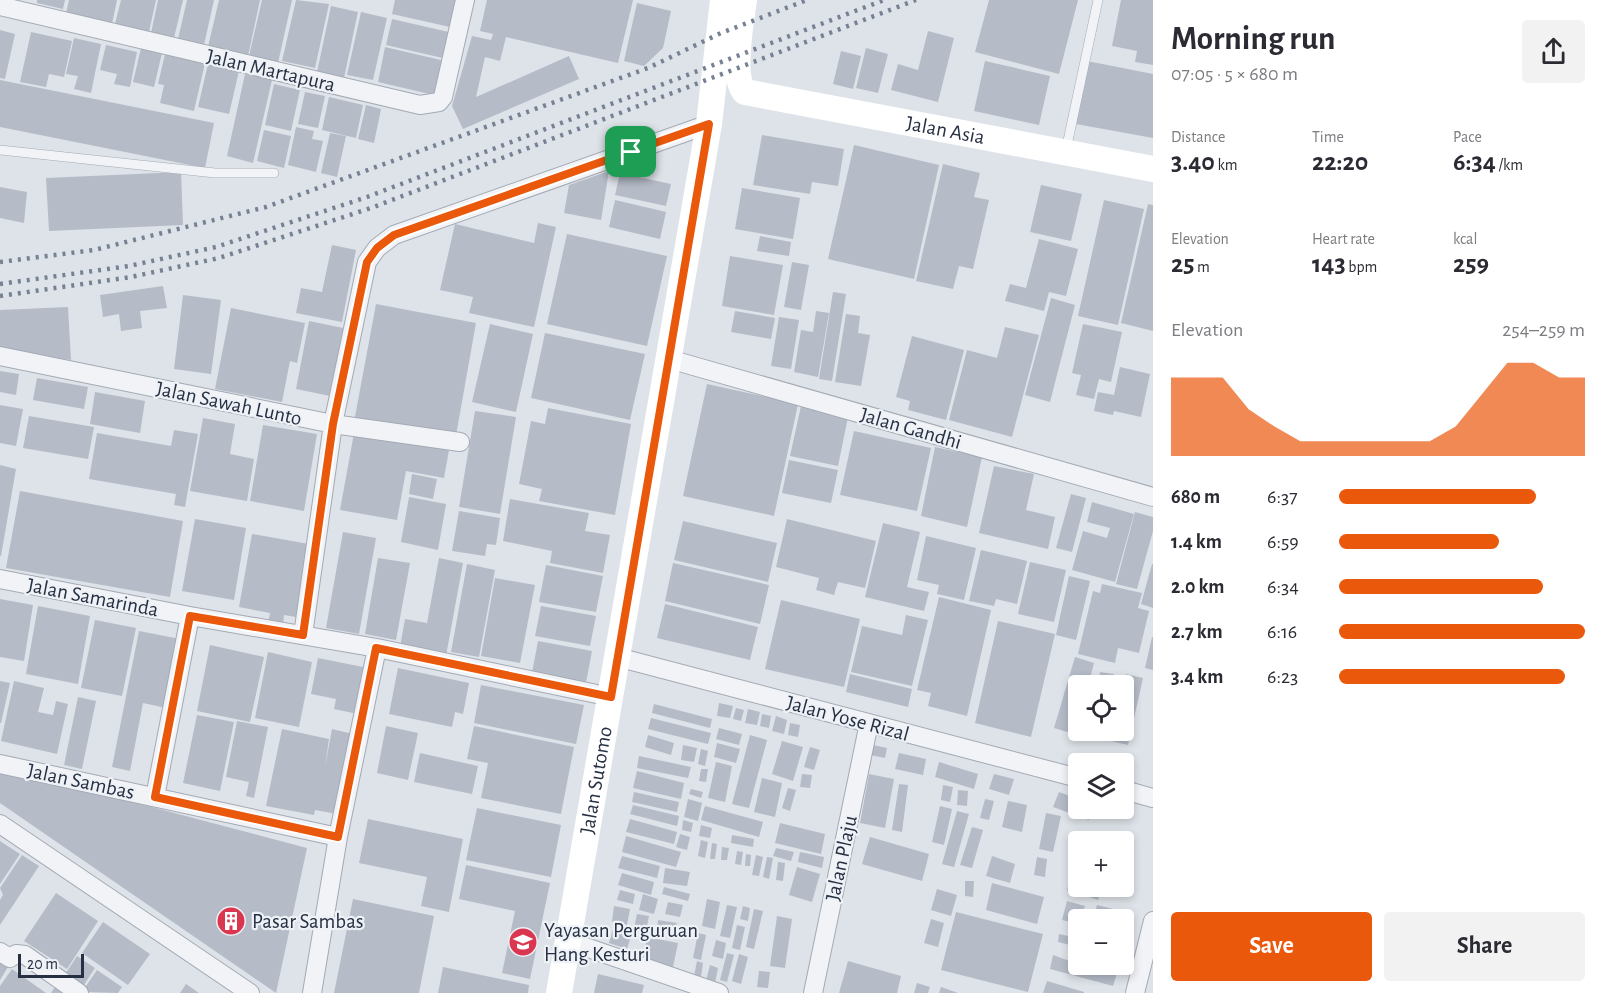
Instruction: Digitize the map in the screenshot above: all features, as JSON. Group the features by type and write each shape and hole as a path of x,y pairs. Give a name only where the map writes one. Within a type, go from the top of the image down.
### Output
{"main road":[{"name":"Jalan Sutomo","path":"559,993 709,124 723,0"},
{"name":"Jalan Asia","path":"744,0 738,63 741,88 759,95 1153,169"}],"street":[{"name":"Jalan Martapura","path":"0,6 420,105 439,102 443,97 465,0"},
{"path":"303,635 333,424 367,262 377,248 394,235 709,124"},
{"name":"Jalan Sawah Lunto","path":"0,356 333,424 460,442"},
{"name":"Jalan Gandhi","path":"669,359 1153,497"},
{"name":"Jalan Samarinda","path":"0,579 190,616 376,648 611,697"},
{"path":"155,797 190,616"},
{"path":"312,993 338,837 376,648"},
{"name":"Jalan Yose Rizal","path":"617,657 1068,775"},
{"name":"Jalan Plaju","path":"813,993 869,723"},
{"name":"Jalan Sambas","path":"0,764 338,837"},
{"path":"1134,793 1153,798"},
{"path":"0,824 250,993"},
{"path":"1135,993 1153,921"},
{"path":"568,941 719,993"},
{"path":"0,952 10,958 16,954 26,956 79,993"}],"lane":[{"path":"1066,151 1098,0"},
{"path":"0,150 215,173 274,174"}],"building":[{"path":"37,0 65,0 63,9 37,3"},
{"path":"69,0 117,0 112,24 66,13"},
{"path":"121,0 156,0 149,32 115,24"},
{"path":"158,0 183,0 174,38 151,33"},
{"path":"187,0 214,0 204,45 178,39"},
{"path":"219,0 260,0 247,61 207,51"},
{"path":"262,0 292,0 278,63 249,56"},
{"path":"296,0 329,4 315,68 282,61"},
{"path":"395,0 456,0 450,27 392,14"},
{"path":"487,0 633,0 618,63 506,37 500,61 485,57 476,97 569,56 579,79 463,129 452,106 472,36 491,40 493,34 480,31"},
{"path":"989,0 1078,0 1059,74 975,52"},
{"path":"1121,0 1153,0 1153,65 1135,62 1137,51 1112,46"},
{"path":"637,3 671,11 663,48 644,66 624,61"},
{"path":"331,6 358,12 344,78 317,72"},
{"path":"361,12 387,18 373,80 347,75"},
{"path":"392,19 453,33 447,59 386,45"},
{"path":"0,30 15,34 5,79 0,78"},
{"path":"928,31 954,38 938,102 891,90 898,64 918,70"},
{"path":"31,32 72,41 64,77 49,74 46,87 20,82"},
{"path":"74,38 101,44 91,93 74,89 78,76 66,74"},
{"path":"106,45 137,52 130,87 114,84 117,74 100,70"},
{"path":"385,47 445,61 438,96 378,82"},
{"path":"141,48 162,53 154,87 133,82"},
{"path":"866,48 888,54 878,93 856,88"},
{"path":"841,51 861,56 853,89 833,84"},
{"path":"165,54 205,63 194,111 160,103 164,85 158,84"},
{"path":"985,61 1050,76 1039,125 974,111"},
{"path":"1087,61 1153,74 1153,138 1076,124"},
{"path":"208,64 239,71 229,114 198,107"},
{"path":"245,74 272,80 253,163 227,156"},
{"path":"0,80 214,123 205,168 0,127"},
{"path":"274,84 300,90 291,131 265,125"},
{"path":"305,92 325,96 318,128 298,124"},
{"path":"329,97 363,105 356,138 322,130"},
{"path":"366,105 381,109 374,143 358,139"},
{"path":"296,127 314,131 312,139 323,141 316,172 288,165"},
{"path":"264,130 291,136 284,168 257,161"},
{"path":"330,133 346,136 337,177 321,173"},
{"path":"762,135 844,149 838,186 812,182 810,194 753,185"},
{"path":"854,145 939,165 914,279 828,259"},
{"path":"943,164 980,173 974,197 989,200 973,269 959,266 953,289 916,281"},
{"path":"609,171 601,220 564,213 569,185"},
{"path":"181,172 183,225 49,231 46,178"},
{"path":"620,173 671,184 666,206 615,195"},
{"path":"1041,185 1082,194 1071,241 1030,232"},
{"path":"0,187 27,192 24,223 0,218"},
{"path":"742,188 800,198 793,239 735,229"},
{"path":"615,200 666,212 660,239 609,227"},
{"path":"1104,200 1144,209 1118,325 1078,316"},
{"path":"1148,204 1153,205 1153,331 1121,323"},
{"path":"538,223 556,227 534,327 469,313 473,297 440,290 455,224 534,243"},
{"path":"567,234 667,256 647,346 547,324"},
{"path":"760,236 791,242 789,256 757,251"},
{"path":"1039,239 1078,249 1066,296 1049,292 1044,311 1005,301 1010,284 1026,288"},
{"path":"332,245 356,250 342,322 296,313 301,288 322,292"},
{"path":"730,256 783,265 774,315 722,306"},
{"path":"792,262 809,265 801,310 784,307"},
{"path":"163,286 167,308 140,311 142,328 121,331 119,314 103,317 100,295"},
{"path":"833,292 846,294 832,381 819,379"},
{"path":"183,295 221,300 211,374 174,369"},
{"path":"1051,298 1075,305 1050,402 1025,395"},
{"path":"376,304 476,323 455,441 354,422"},
{"path":"68,307 71,360 0,349 0,310"},
{"path":"231,308 305,323 297,363 290,361 282,402 215,389"},
{"path":"735,311 775,318 771,339 731,332"},
{"path":"816,311 829,313 818,377 794,372 801,330 813,332"},
{"path":"846,314 860,316 858,333 870,335 861,386 835,382"},
{"path":"779,317 799,320 791,369 771,366"},
{"path":"309,321 348,329 335,397 296,389"},
{"path":"490,324 533,334 516,412 472,402"},
{"path":"1083,324 1122,332 1111,382 1099,379 1094,399 1076,395 1081,375 1072,373"},
{"path":"1005,327 1039,335 1012,437 949,420 967,350 997,358"},
{"path":"545,333 645,354 630,420 531,398"},
{"path":"912,336 964,350 946,420 908,410 910,401 896,397"},
{"path":"1120,367 1150,374 1141,417 1114,411 1113,415 1094,411 1098,392 1114,395"},
{"path":"0,371 19,374 16,395 0,392"},
{"path":"37,378 88,387 84,409 33,400"},
{"path":"707,384 798,404 774,516 683,496"},
{"path":"95,392 145,401 140,433 90,424"},
{"path":"0,405 23,409 16,446 0,443"},
{"path":"801,406 848,417 838,466 790,456"},
{"path":"548,408 631,424 615,515 539,501 542,489 519,484 531,421 545,424"},
{"path":"475,411 516,417 500,514 459,507"},
{"path":"29,416 94,427 88,459 23,448"},
{"path":"203,418 235,424 230,454 254,459 247,501 190,491"},
{"path":"263,425 317,434 304,511 250,501"},
{"path":"174,430 198,434 185,507 174,505 176,494 89,479 97,433 171,446"},
{"path":"854,431 931,448 917,511 840,495"},
{"path":"354,433 449,450 444,478 406,471 397,520 340,510"},
{"path":"935,447 982,457 967,527 921,516"},
{"path":"789,460 838,470 831,503 782,493"},
{"path":"0,465 16,469 1,556 0,556"},
{"path":"994,466 1034,474 1026,510 1055,517 1048,549 979,533"},
{"path":"412,474 437,479 433,499 409,494"},
{"path":"20,491 183,521 170,597 6,568"},
{"path":"1071,494 1086,498 1072,552 1056,548"},
{"path":"409,497 446,504 438,550 401,542"},
{"path":"510,499 589,513 585,531 610,535 603,573 550,563 552,551 503,541"},
{"path":"1092,502 1134,514 1115,582 1072,570 1083,531 1107,538 1110,528 1087,522"},
{"path":"459,511 500,518 496,545 487,544 485,556 452,551"},
{"path":"1135,512 1153,517 1153,531 1137,589 1116,584"},
{"path":"195,519 246,528 234,600 182,591"},
{"path":"787,519 876,541 865,588 838,582 834,595 816,590 819,578 776,567"},
{"path":"683,521 777,543 768,582 674,560"},
{"path":"883,523 920,532 907,587 929,592 924,611 865,597"},
{"path":"343,532 376,538 359,634 326,628"},
{"path":"252,534 309,544 296,617 284,615 283,625 268,623 270,613 239,607"},
{"path":"926,536 976,548 964,600 937,594 939,585 917,580"},
{"path":"981,550 1027,561 1017,604 996,599 994,606 969,601"},
{"path":"378,558 410,563 396,640 365,634"},
{"path":"439,558 463,563 446,656 400,647 405,619 427,623"},
{"path":"1030,562 1066,570 1054,622 1018,614"},
{"path":"673,563 769,585 760,624 665,601"},
{"path":"467,564 495,570 479,657 451,652"},
{"path":"1153,564 1153,608 1141,604"},
{"path":"546,565 603,576 596,612 539,602"},
{"path":"1069,576 1090,581 1076,640 1056,635"},
{"path":"495,578 535,585 520,663 481,656"},
{"path":"1102,584 1142,593 1138,608 1149,611 1139,653 1118,648 1115,663 1078,654 1093,591 1100,593"},
{"path":"939,597 991,610 967,716 928,706 931,693 917,690"},
{"path":"0,599 33,605 24,661 0,657"},
{"path":"781,600 860,619 844,687 765,669"},
{"path":"665,604 758,627 750,660 657,638"},
{"path":"38,606 90,616 78,684 26,674"},
{"path":"541,606 596,616 590,646 535,636"},
{"path":"906,615 928,620 912,686 851,672 862,626 902,635"},
{"path":"95,620 136,628 122,696 81,688"},
{"path":"998,621 1055,634 1031,737 975,723"},
{"path":"139,631 180,639 166,708 143,703 130,771 112,767"},
{"path":"1153,637 1153,670 1145,668"},
{"path":"538,641 592,651 585,688 531,678"},
{"path":"210,645 264,657 250,722 197,711"},
{"path":"268,652 312,662 299,727 255,718"},
{"path":"1075,657 1094,663 1091,675 1070,675"},
{"path":"318,658 368,668 358,714 334,709 336,699 311,694"},
{"path":"398,668 469,683 463,714 455,712 452,727 389,714"},
{"path":"1100,672 1114,674 1114,675 1100,675"},
{"path":"850,674 912,689 908,707 846,692"},
{"path":"1134,676 1143,678 1134,718"},
{"path":"0,681 10,683 1,723 0,723"},
{"path":"14,681 44,688 38,712 53,715 56,701 68,704 57,754 1,741"},
{"path":"1068,681 1068,732 1054,728"},
{"path":"481,685 584,705 576,744 474,723"},
{"path":"78,697 96,701 82,769 64,765"},
{"path":"719,703 733,706 730,718 717,716"},
{"path":"654,704 712,719 710,728 652,713"},
{"path":"736,708 744,710 741,721 733,719"},
{"path":"748,709 760,712 757,725 745,723"},
{"path":"762,714 771,716 769,728 760,726"},
{"path":"197,715 234,722 220,791 183,783"},
{"path":"776,716 787,720 784,734 772,731"},
{"path":"651,718 711,733 708,744 648,729"},
{"path":"237,721 268,727 254,798 246,796 249,782 226,777"},
{"path":"790,723 800,725 798,737 788,735"},
{"path":"386,726 418,733 408,780 377,773"},
{"path":"474,726 574,747 561,814 481,798 488,763 467,759"},
{"path":"719,728 742,734 739,745 716,739"},
{"path":"282,729 329,739 325,767 332,729 353,734 337,814 315,810 314,815 266,806"},
{"path":"648,735 674,743 671,755 645,747"},
{"path":"750,735 767,740 749,808 732,804"},
{"path":"782,741 803,747 793,781 772,774"},
{"path":"1111,741 1129,741 1128,745"},
{"path":"717,743 740,749 736,763 714,757"},
{"path":"683,745 697,748 694,762 681,760"},
{"path":"873,745 887,748 885,758 870,755"},
{"path":"810,747 820,750 814,770 804,767"},
{"path":"701,749 708,751 705,766 698,764"},
{"path":"420,753 478,766 472,794 414,782"},
{"path":"899,753 926,759 923,775 895,769"},
{"path":"639,756 691,767 688,778 637,768"},
{"path":"716,762 732,766 725,802 708,798"},
{"path":"939,762 978,774 974,789 935,777"},
{"name":"Pasar Sambas","path":"0,767 307,848 276,993 0,803"},
{"path":"701,769 708,769 706,782 699,781"},
{"path":"637,771 684,783 681,799 633,788"},
{"path":"802,774 812,775 810,788 800,787"},
{"path":"869,774 894,779 885,828 860,823"},
{"path":"994,774 1014,779 1009,795 989,789"},
{"path":"762,778 782,783 775,817 754,812"},
{"path":"899,784 908,785 902,832 892,830"},
{"path":"943,785 953,787 950,802 941,800"},
{"path":"788,788 796,790 790,811 782,808"},
{"path":"691,789 703,792 701,798 689,794"},
{"path":"958,790 968,791 967,806 957,805"},
{"path":"634,792 679,802 677,812 632,802"},
{"path":"1059,792 1068,795 1068,812 1053,807"},
{"path":"688,799 702,803 698,821 684,817"},
{"path":"985,799 994,801 989,820 980,818"},
{"path":"1008,801 1027,805 1022,832 1002,827"},
{"path":"633,805 679,816 677,826 630,814"},
{"path":"705,806 763,822 759,837 701,820"},
{"path":"940,806 952,809 944,845 932,842"},
{"path":"477,808 561,825 551,877 466,860"},
{"path":"957,811 969,814 954,867 942,864"},
{"path":"1046,813 1061,816 1053,852 1039,849"},
{"path":"368,819 463,839 449,912 421,906 427,877 359,863"},
{"path":"630,819 677,832 674,844 626,832"},
{"path":"683,820 693,823 691,832 682,830"},
{"path":"780,823 825,834 821,854 775,843"},
{"path":"701,825 712,828 710,838 699,836"},
{"path":"972,827 983,830 972,868 960,865"},
{"path":"680,834 690,837 687,850 676,847"},
{"path":"732,835 754,839 753,847 731,843"},
{"path":"626,836 681,852 676,867 622,852"},
{"path":"870,837 929,854 922,881 862,864"},
{"path":"701,840 708,842 705,858 698,856"},
{"path":"0,841 20,854 0,884"},
{"path":"712,843 717,844 715,859 710,859"},
{"path":"722,847 729,848 727,860 721,860"},
{"path":"776,848 794,852 791,861 773,856"},
{"path":"737,851 743,852 741,865 735,864"},
{"path":"800,852 824,857 822,868 798,862"},
{"path":"746,854 751,855 750,866 745,866"},
{"path":"22,855 39,866 0,925 0,900 3,895 0,888"},
{"path":"756,855 763,857 759,876 752,875"},
{"path":"622,856 660,866 657,878 618,868"},
{"path":"992,856 1015,864 1010,883 986,876"},
{"path":"767,857 773,858 769,879 763,877"},
{"path":"1037,857 1047,859 1045,877 1034,875"},
{"path":"778,862 785,863 783,881 776,880"},
{"name":"Yayasan Perguruan Hang Kesturi","path":"466,865 550,883 530,979 502,973 515,911 459,899"},
{"path":"797,867 820,874 812,902 789,895"},
{"path":"665,868 690,872 687,886 663,883"},
{"path":"622,873 654,882 651,895 618,885"},
{"path":"965,881 974,881 973,897 965,896"},
{"path":"992,883 1044,897 1037,924 986,910"},
{"path":"664,887 690,894 688,901 662,894"},
{"path":"937,889 957,895 951,916 931,910"},
{"path":"620,890 635,894 633,904 617,900"},
{"path":"56,893 98,921 67,969 24,941"},
{"path":"643,894 658,899 654,914 639,910"},
{"path":"353,899 434,916 419,993 334,993"},
{"path":"707,899 720,902 715,929 702,926"},
{"path":"1067,901 1085,906 1084,909 1068,909 1068,922 1062,920"},
{"path":"668,902 683,905 680,917 665,914"},
{"path":"727,905 737,907 730,938 720,936"},
{"path":"1097,905 1113,909 1096,909"},
{"path":"614,906 630,909 627,925 612,922"},
{"path":"743,906 750,908 748,921 740,919"},
{"path":"754,909 763,911 754,949 746,947"},
{"path":"956,912 1043,934 1028,992 941,970"},
{"path":"637,914 649,916 646,931 634,928"},
{"path":"777,916 792,919 785,968 770,966"},
{"path":"931,919 944,923 938,947 924,943"},
{"path":"658,920 677,923 675,932 657,929"},
{"path":"103,922 150,954 128,985 82,953"},
{"path":"737,925 745,927 740,950 732,948"},
{"path":"614,926 632,932 627,949 609,943"},
{"path":"698,933 706,935 701,960 693,958"},
{"path":"1059,934 1068,936 1068,944 1058,942"},
{"path":"647,937 678,943 673,967 643,961"},
{"path":"716,940 726,943 723,959 712,956"},
{"path":"727,953 734,955 727,982 720,980"},
{"path":"739,954 748,957 741,984 732,981"},
{"path":"1053,955 1068,960 1068,974 1050,969"},
{"path":"77,956 95,968 80,991 62,979"},
{"path":"697,961 703,963 701,977 694,976"},
{"path":"848,961 901,976 897,993 839,993"},
{"path":"0,962 8,967 0,980"},
{"path":"710,965 718,968 715,983 706,981"},
{"path":"443,967 529,985 528,993 438,993"},
{"path":"12,969 46,993 0,993 0,986"},
{"path":"97,970 122,987 118,993 82,992"},
{"path":"759,971 770,972 768,988 757,987"},
{"path":"598,974 644,985 642,993 594,993"},
{"path":"1072,975 1116,975 1113,986"},
{"path":"1047,981 1084,992 1084,993 1043,993"},
{"path":"58,982 74,993 51,993"},
{"path":"917,983 930,987 928,993 914,993"},
{"path":"186,984 199,993 180,993"},
{"path":"941,987 958,993 939,993"}],"railway":[{"path":"0,262 94,250 266,207 648,68 721,33 807,0"},
{"path":"0,284 129,266 216,247 367,197 884,0"},
{"path":"0,296 131,277 219,258 371,208 916,0"}],"place":[{"name":"Pasar Sambas","path":"231,921"},
{"name":"Yayasan Perguruan Hang Kesturi","path":"523,942"}],"route":[{"path":"709,124 611,697 376,648 338,837 155,797 190,616 303,635 333,424 367,262 377,248 394,235 631,152 709,124"}]}
